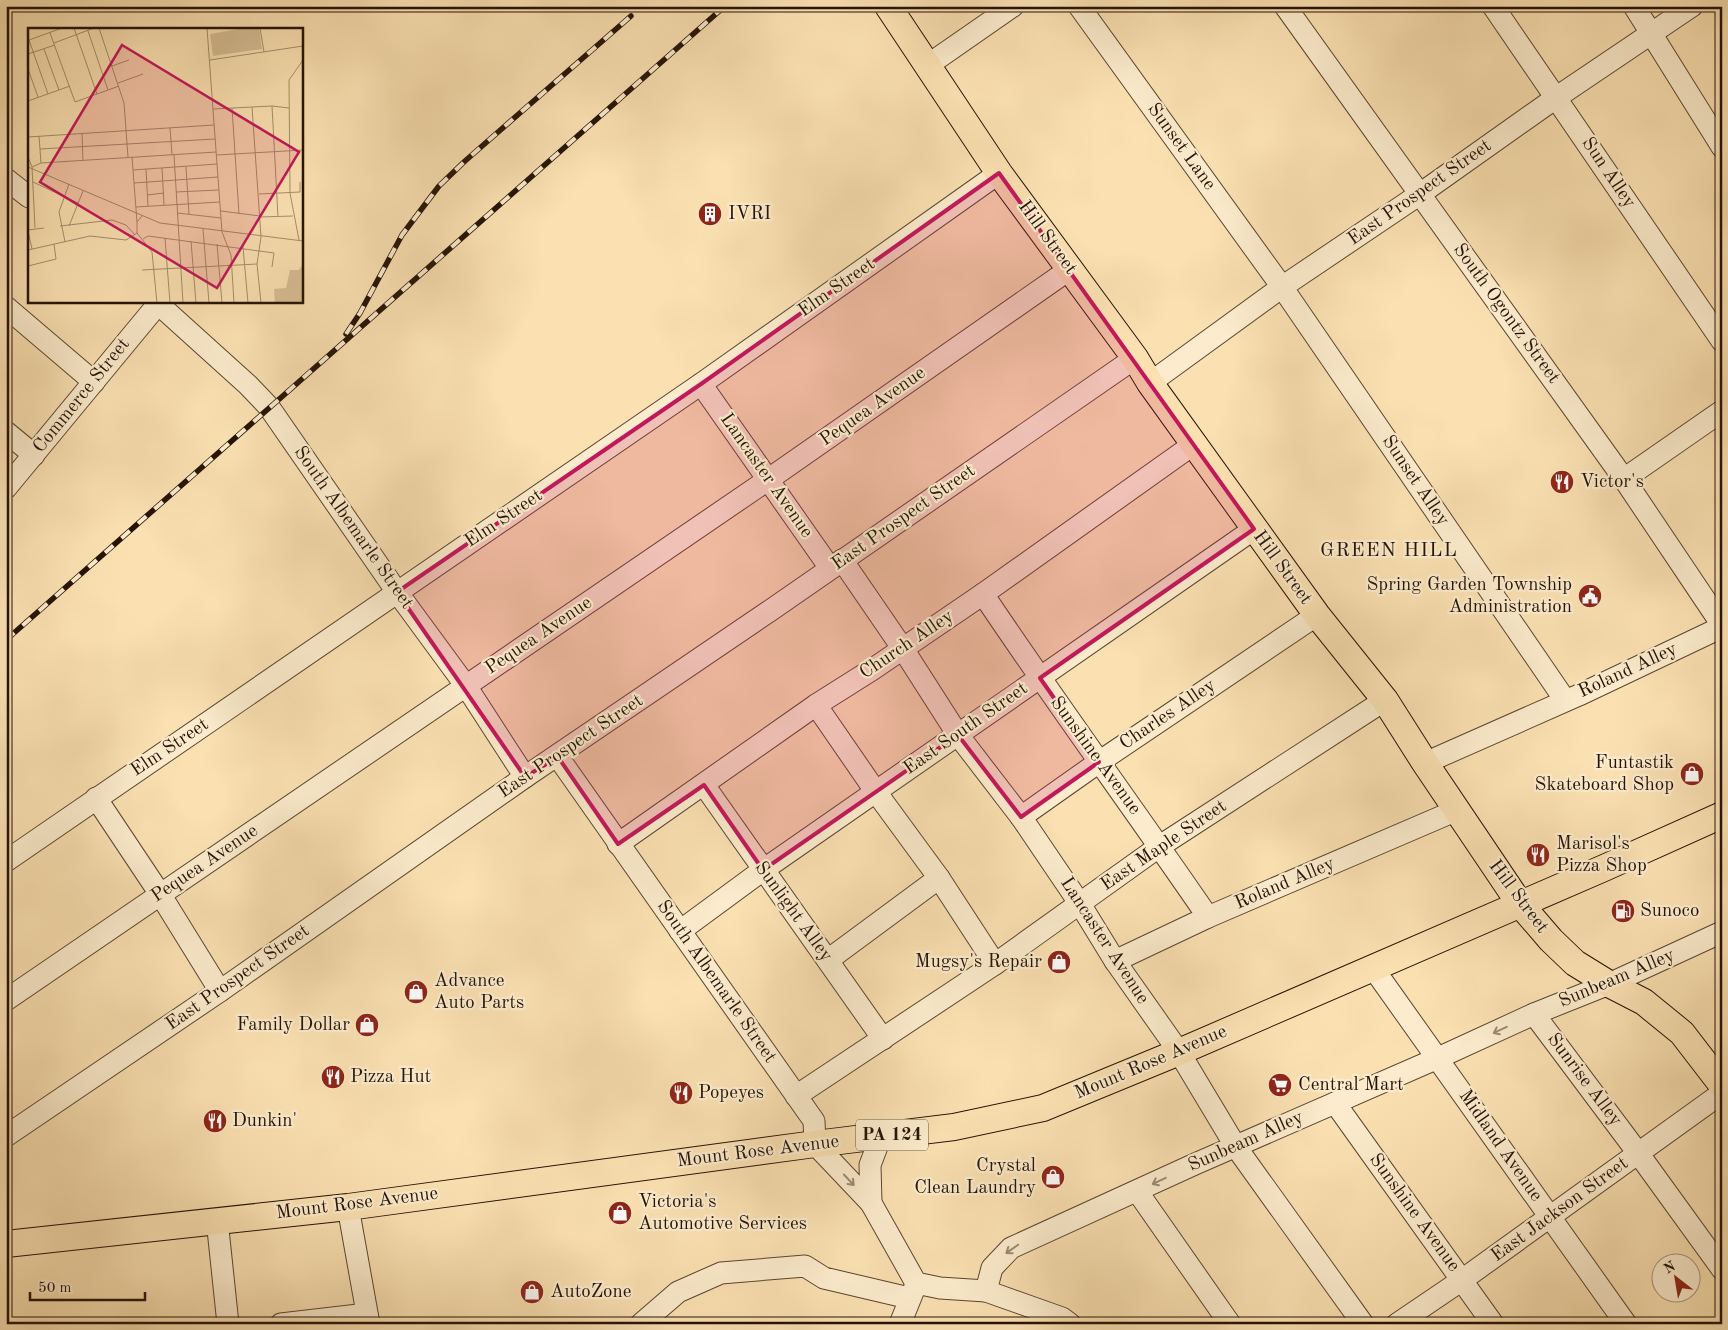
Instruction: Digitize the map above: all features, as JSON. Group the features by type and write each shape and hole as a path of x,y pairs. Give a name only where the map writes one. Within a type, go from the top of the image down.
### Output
{"main road":[{"name":"Hill Street","path":"888,6 999,173 1135,358 1150,383 1254,529 1317,615 1385,700 1520,904 1551,940 1575,963 1609,984 1644,1002 1682,1033 1722,1085"},
{"name":"Mount Rose Avenue","path":"6,1244 348,1207 954,1127 1043,1108 1179,1052 1722,815"}],"street":[{"path":"928,65 1013,6"},
{"name":"Sunset Lane","path":"1079,6 1282,287"},
{"name":"South Ogontz Street","path":"1285,6 1624,479 1722,626"},
{"name":"Sun Alley","path":"1493,6 1722,341"},
{"path":"1634,6 1722,147"},
{"name":"East Prospect Street","path":"1150,383 1282,287 1420,194 1556,97 1692,6"},
{"name":"Elm Street","path":"6,861 701,384 999,173"},
{"path":"6,179 27,192"},
{"name":"Pequea Avenue","path":"6,1000 769,479 1070,269"},
{"name":"Sunset Alley","path":"1282,287 1565,700"},
{"name":"Commerce Street","path":"6,488 94,382 156,303"},
{"name":"South Albemarle Street","path":"156,303 248,385 269,407 397,592 466,686 526,777"},
{"path":"6,307 94,382"},
{"name":"East Prospect Street","path":"6,1136 220,991 526,777 1135,358"},
{"name":"Lancaster Avenue","path":"701,384 769,479 903,649 958,735 1021,817 1080,904 1115,961 1179,1052 1236,1147 1363,1324"},
{"path":"1624,479 1722,411"},
{"path":"6,432 34,455"},
{"name":"Church Alley","path":"618,844 816,705 903,649 983,594 1194,444"},
{"name":"East South Street","path":"680,931 763,870 1254,529"},
{"name":"Sunshine Avenue","path":"983,594 1208,917"},
{"name":"Charles Alley","path":"1021,817 1317,615"},
{"name":"Roland Alley","path":"1425,763 1722,626"},
{"name":"East Maple Street","path":"796,1096 995,964 1160,846 1385,700"},
{"path":"816,705 876,792 939,878 995,964"},
{"name":"South Albemarle Street","path":"558,756 618,844 814,1120 815,1144"},
{"name":"Sunlight Alley","path":"704,785 883,1039"},
{"path":"96,798 160,894 220,991"},
{"name":"Roland Alley","path":"1115,961 1208,917 1457,810"},
{"path":"828,960 939,878"},
{"name":"Sunbeam Alley","path":"986,1291 992,1268 1011,1248 1534,1014 1609,984 1722,932"},
{"name":"Midland Avenue","path":"1373,968 1626,1324"},
{"name":"Sunrise Alley","path":"1534,1014 1722,1269"},
{"name":"East Jackson Street","path":"1397,1324 1550,1218 1722,1093"},
{"name":"Sunshine Avenue","path":"1335,1103 1494,1324"},
{"path":"871,1203 870,1165 881,1136"},
{"path":"815,1144 871,1203 913,1291 900,1324"},
{"path":"1137,1191 1230,1324"},
{"path":"281,1324 368,1319 348,1207"},
{"path":"217,1220 228,1324"},
{"path":"641,1324 678,1292 722,1273 805,1266 824,1278 913,1291 940,1288 986,1291 1062,1318 1070,1324"}],"highlighted area":[{"path":"999,173 1254,529 1040,678 1099,762 1021,817 958,735 763,870 704,785 618,844 558,757 525,777 397,592 701,384"}],"railway":[{"path":"6,640 725,6"},
{"path":"346,334 360,313 402,235 439,186 631,16"}],"place":[{"name":"IVRI","path":"710,214"},
{"name":"Victor's","path":"1562,482"},
{"name":"Spring Garden Township Administration","path":"1590,596"},
{"name":"Funtastik Skateboard Shop","path":"1692,774"},
{"name":"Marisol's Pizza Shop","path":"1538,855"},
{"name":"Sunoco","path":"1623,911"},
{"name":"Mugsy's Repair","path":"1059,962"},
{"name":"Advance Auto Parts","path":"416,992"},
{"name":"Family Dollar","path":"367,1025"},
{"name":"Pizza Hut","path":"333,1077"},
{"name":"Central Mart","path":"1280,1085"},
{"name":"Popeyes","path":"681,1093"},
{"name":"Dunkin'","path":"215,1121"},
{"name":"Crystal Clean Laundry","path":"1053,1177"},
{"name":"Victoria's Automotive Services","path":"620,1213"},
{"name":"AutoZone","path":"532,1292"}],"district":[{"name":"GREEN HILL","path":"1389,551"}]}
